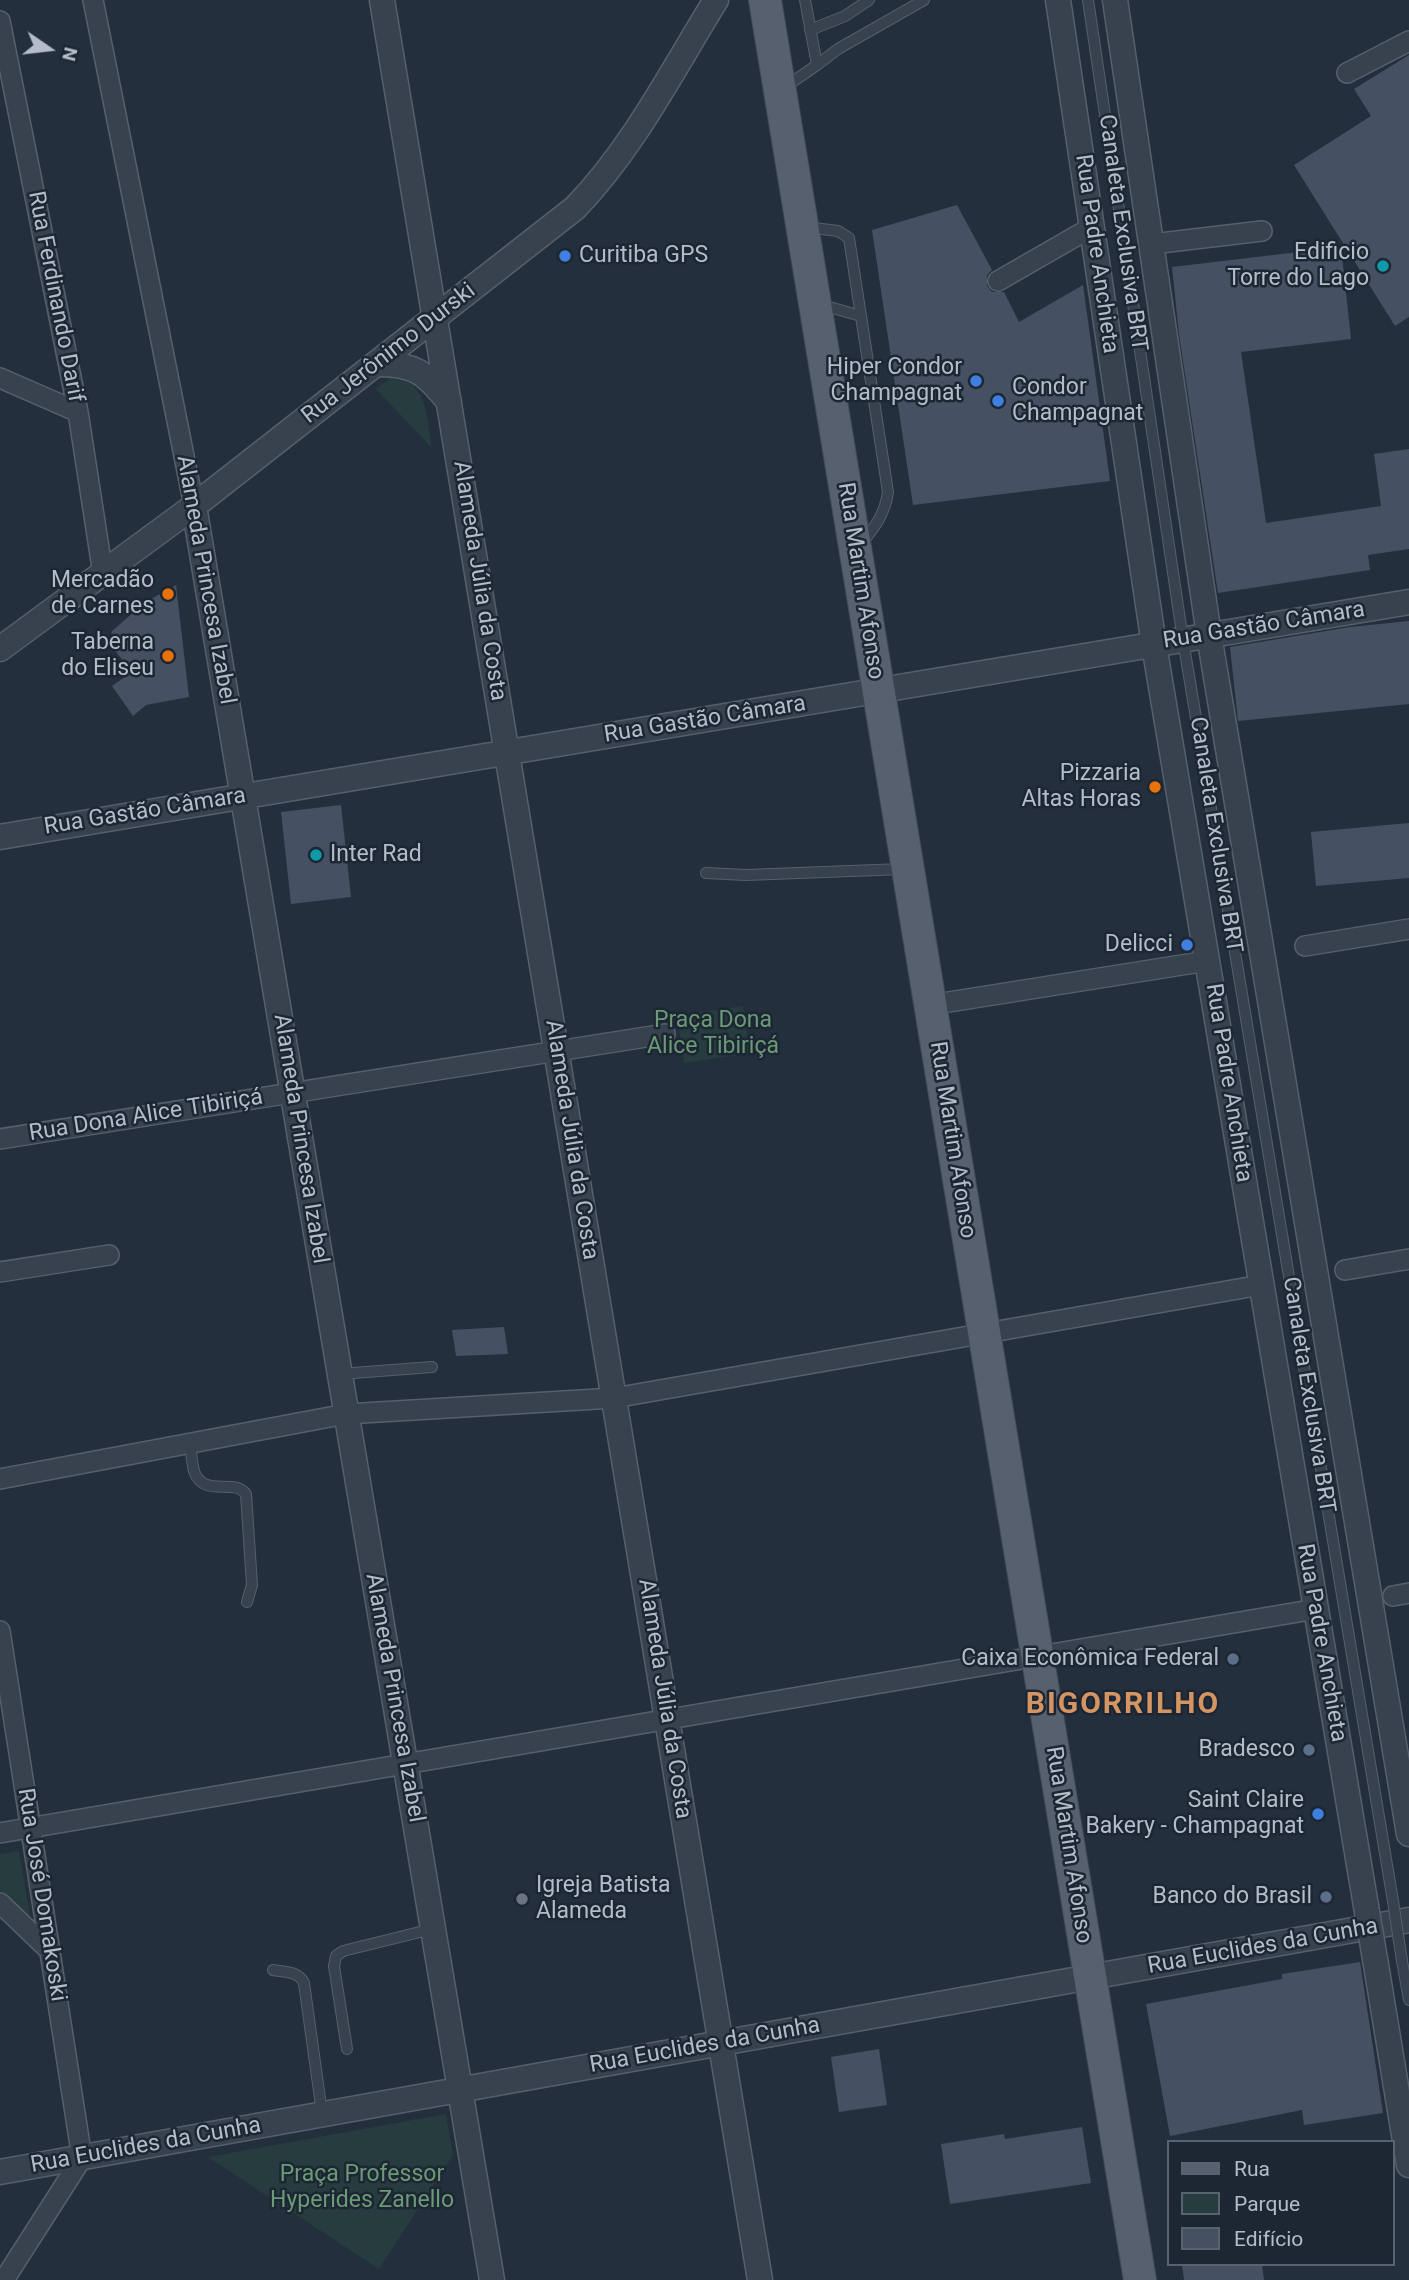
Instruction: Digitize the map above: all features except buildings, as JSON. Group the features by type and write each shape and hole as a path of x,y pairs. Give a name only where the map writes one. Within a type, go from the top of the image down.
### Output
{"main road":[{"name":"Rua Martim Afonso","path":"765,0 1140,2280"}],"street":[{"name":"Alameda Princesa Izabel","path":"93,0 194,506 492,2280"},
{"name":"Alameda Júlia da Costa","path":"382,0 760,2280"},
{"name":"Rua Jerônimo Durski","path":"0,649 194,506 552,228 594,188 631,140 716,0"},
{"name":"Rua Padre Anchieta","path":"1058,0 1154,645 1376,1965 1399,2041 1409,2165"},
{"path":"1115,0 1209,635 1409,1834"},
{"name":"Rua Ferdinando Darif","path":"0,21 78,412 103,574"},
{"path":"1348,73 1409,41"},
{"path":"998,281 1092,227"},
{"path":"1152,244 1262,231"},
{"path":"376,364 394,363 415,369 435,384 449,403"},
{"path":"0,379 78,412"},
{"name":"Rua Gastão Câmara","path":"0,836 1409,602"},
{"path":"1305,946 1409,929"},
{"path":"930,1005 1207,961"},
{"name":"Rua Dona Alice Tibiriçá","path":"0,1139 665,1034"},
{"path":"0,1272 109,1255"},
{"path":"1345,1270 1409,1259"},
{"path":"0,1479 346,1414 614,1398 1261,1285"},
{"path":"0,1833 1316,1609"},
{"name":"Rua José Domakoski","path":"0,1631 82,2158"},
{"path":"0,1903 50,1951"},
{"name":"Rua Euclides da Cunha","path":"0,2172 1409,1920"},
{"path":"4,2280 82,2158"}],"lane":[{"path":"805,0 817,65"},
{"path":"810,30 845,16 869,0"},
{"path":"780,90 838,49 924,0"},
{"name":"Canaleta Exclusiva BRT","path":"1087,0 1182,640 1409,2000"},
{"path":"802,226 838,231 849,238 888,492 886,506 879,522 855,551"},
{"path":"815,303 861,316"},
{"path":"706,873 746,875 908,869"},
{"path":"340,1374 432,1367"},
{"path":"190,1443 195,1472 201,1482 209,1486 239,1489 246,1494 252,1586 247,1602"},
{"path":"347,2049 334,1966 336,1956 343,1951 433,1929"},
{"path":"273,1970 295,1974 301,1977 304,1983 322,2115"}],"green space":[{"path":"390,378 403,380 419,393 427,413 432,448 376,389"},
{"name":"Praça Dona Alice Tibiriçá","path":"743,1006 750,1053 684,1063 677,1016"},
{"path":"19,1851 31,1920 0,1891 0,1854"},
{"name":"Praça Professor Hyperides Zanello","path":"446,2114 453,2155 379,2269 208,2157"}],"place":[{"name":"Curitiba GPS","path":"565,256"},
{"name":"Edificio Torre do Lago","path":"1383,266"},
{"name":"Hiper Condor Champagnat","path":"976,381"},
{"name":"Condor Champagnat","path":"998,401"},
{"name":"Mercadão de Carnes","path":"168,594"},
{"name":"Taberna do Eliseu","path":"168,656"},
{"name":"Pizzaria Altas Horas","path":"1155,787"},
{"name":"Inter Rad","path":"316,855"},
{"name":"Delicci","path":"1187,945"},
{"name":"Caixa Econômica Federal","path":"1233,1659"},
{"name":"Bradesco","path":"1309,1750"},
{"name":"Saint Claire Bakery - Champagnat","path":"1318,1814"},
{"name":"Banco do Brasil","path":"1326,1897"},
{"name":"Igreja Batista Alameda","path":"522,1899"}],"district":[{"name":"BIGORRILHO","path":"1123,1705"}]}
